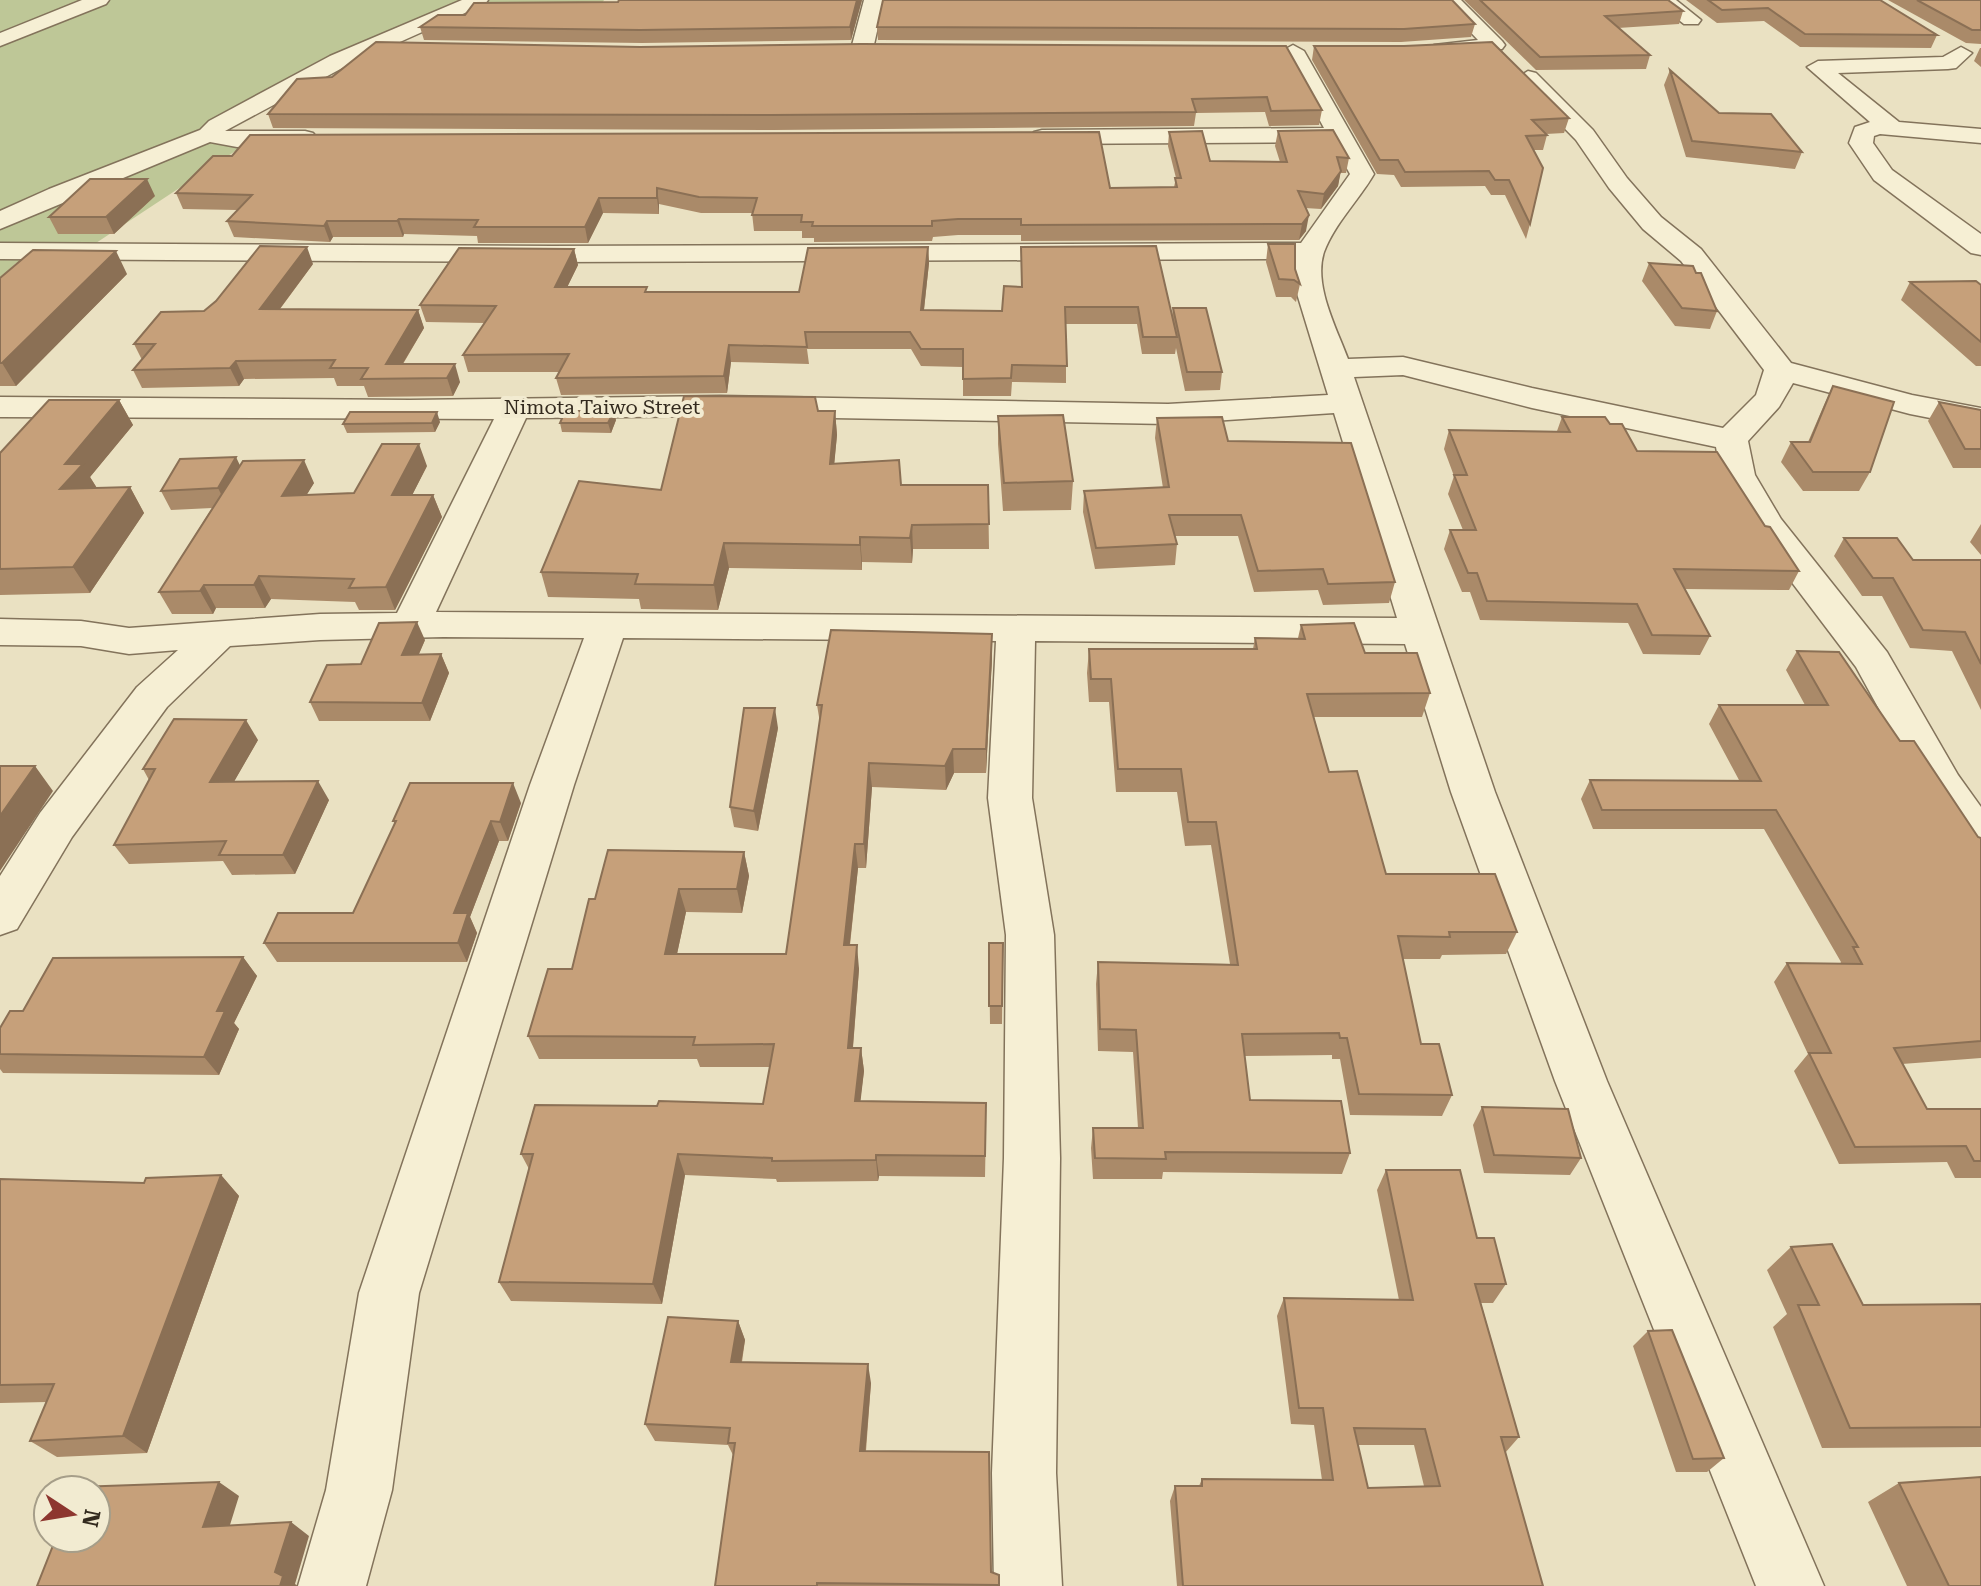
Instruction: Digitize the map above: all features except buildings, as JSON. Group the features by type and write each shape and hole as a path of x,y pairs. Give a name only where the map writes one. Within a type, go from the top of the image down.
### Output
{"street":[{"path":"0,40 99,0"},
{"path":"0,221 58,194 208,135 248,107 295,82 478,0"},
{"path":"861,49 874,0"},
{"path":"1450,0 1585,135 1618,183 1652,223 1691,255 1780,370 1897,401 1981,418"},
{"path":"1663,0 1691,20"},
{"path":"1939,42 1971,52"},
{"path":"1415,51 1495,45"},
{"path":"376,47 415,50"},
{"path":"1298,51 1362,174 1352,194 1336,209 1311,251 1309,287 1473,792 1581,1081 1790,1586"},
{"path":"1893,129 1818,67 1948,63 1971,52"},
{"path":"1980,245 1883,175 1861,143 1863,132 1869,128 1981,136"},
{"path":"208,135 237,140 331,138"},
{"path":"1025,137 1340,135"},
{"path":"0,251 521,254 1311,251"},
{"name":"Nimota Taiwo Street","path":"0,407 942,408 1168,414 1343,386 1403,366 1532,398 1731,440"},
{"path":"1780,370 1779,387 1731,440 1738,475 1765,523 1866,652 1942,786 1981,842"},
{"path":"410,625 515,408"},
{"path":"0,632 55,631 129,641 410,625 1422,631"},
{"path":"332,1586 359,1490 389,1293 552,785 607,627"},
{"path":"1016,630 1010,798 1030,935 1032,1158 1024,1473 1028,1586"},
{"path":"0,916 56,825 152,697 220,634"}],"green space":[{"path":"0,0 604,0 596,13 476,13 411,34 213,127 243,146 96,243 16,263 0,278"}]}
